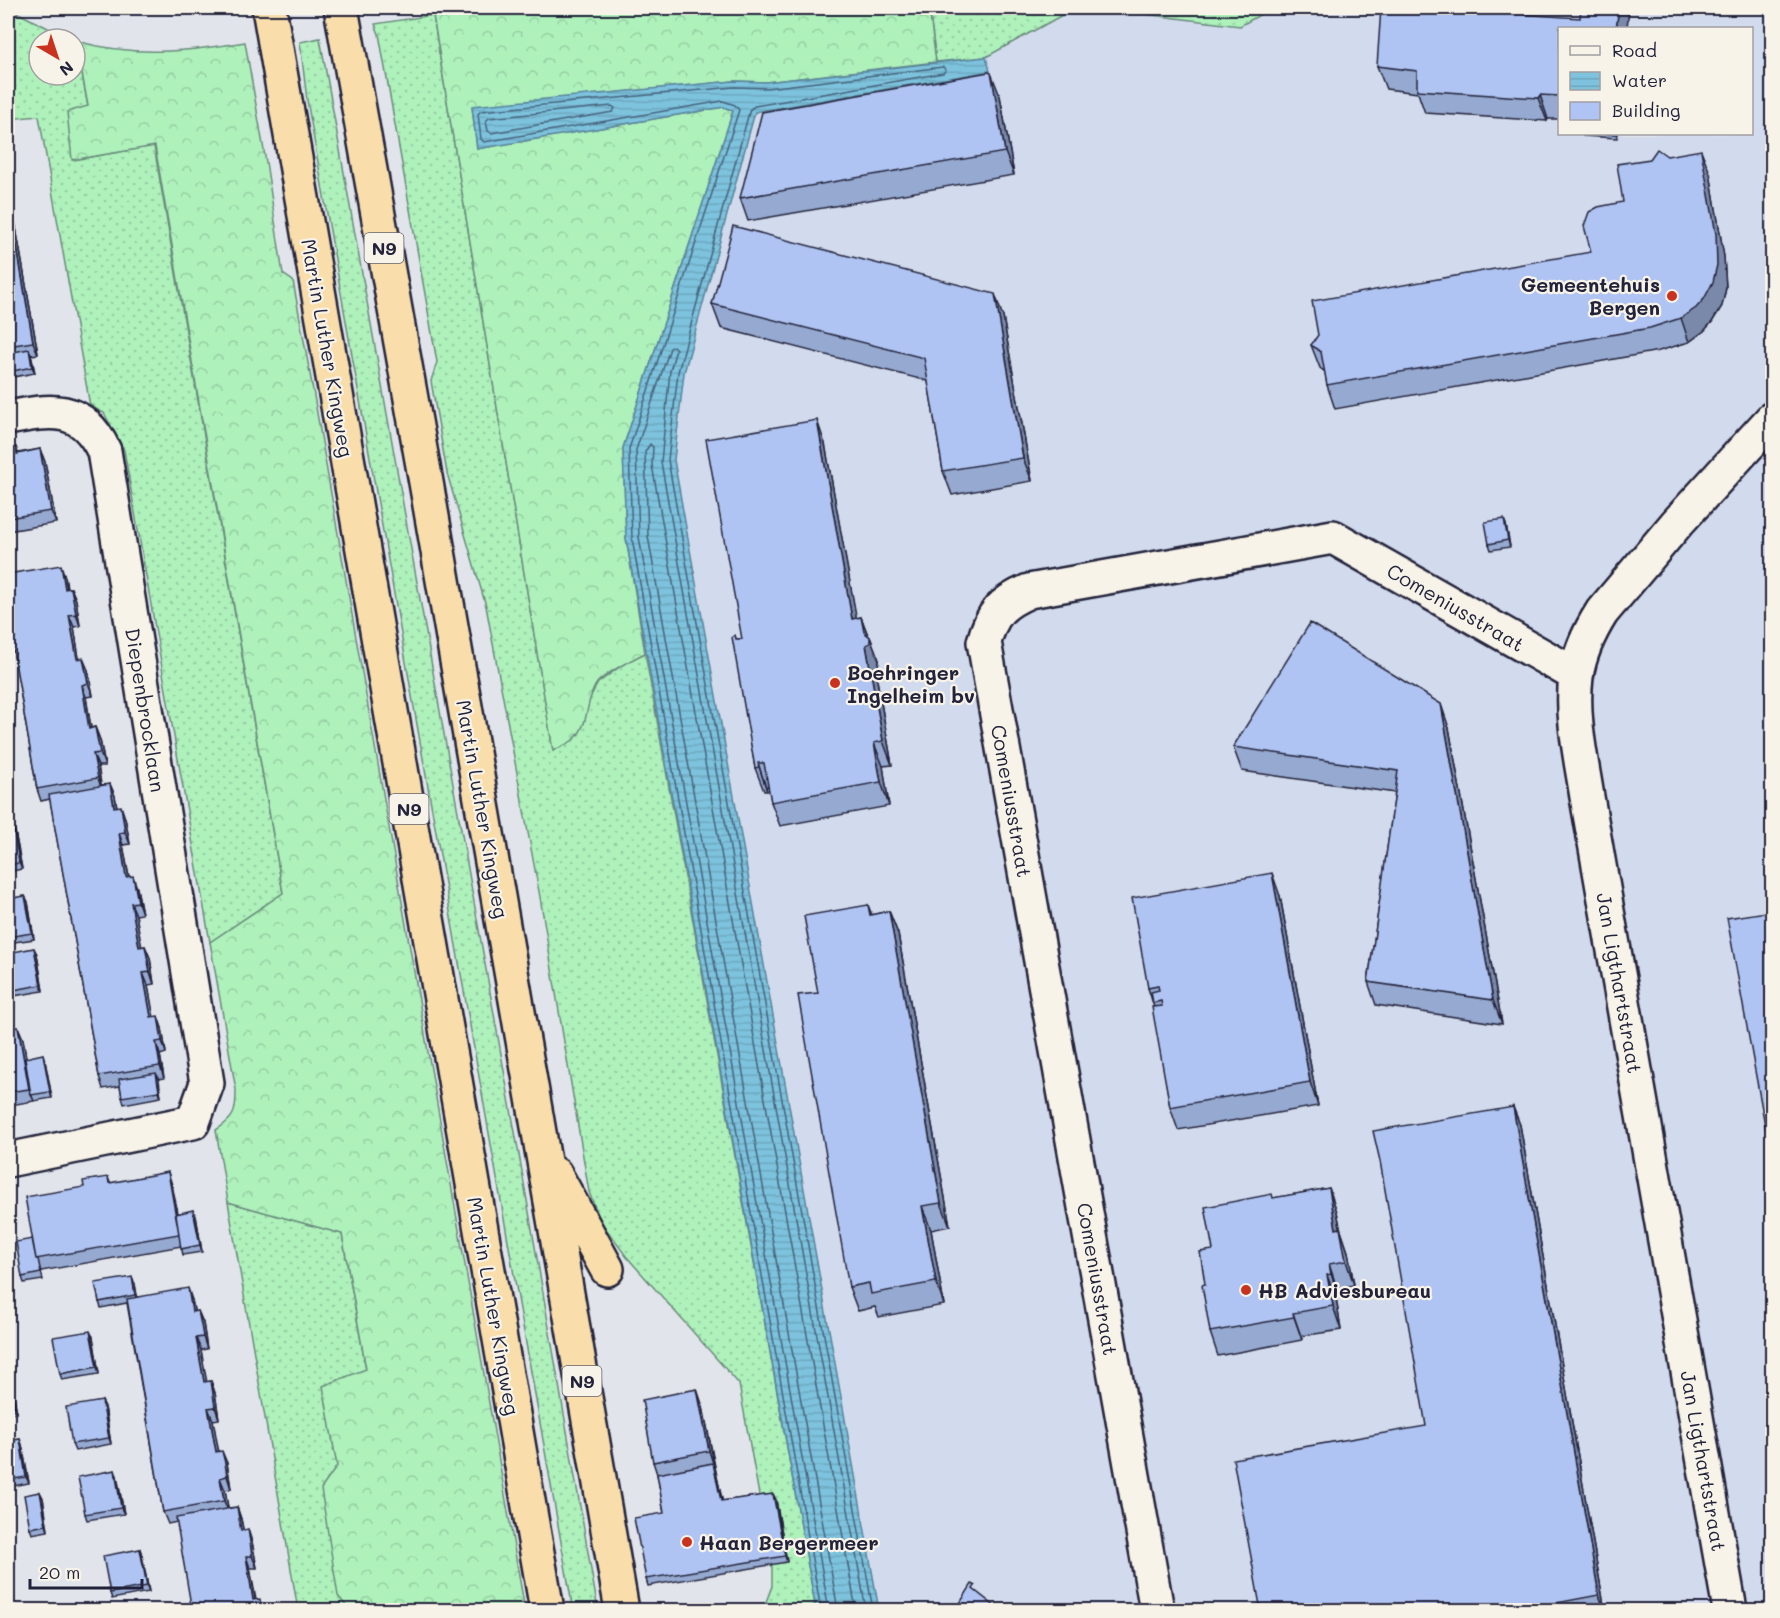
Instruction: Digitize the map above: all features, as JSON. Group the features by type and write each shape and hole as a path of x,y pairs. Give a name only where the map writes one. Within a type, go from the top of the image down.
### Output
{"highway":[{"name":"Martin Luther Kingweg","path":"269,8 547,1611"},
{"name":"Martin Luther Kingweg","path":"341,8 622,1611"},
{"name":"N9","path":"542,1151 608,1269"}],"street":[{"name":"Diepenbrocklaan","path":"8,418 47,411 68,415 91,429 104,451 207,1083 193,1122 8,1161"},
{"name":"Jan Ligthartstraat","path":"1730,1611 1587,797 1577,732 1576,675 1593,626 1602,612 1677,523 1773,419"},
{"name":"Comeniusstraat","path":"1157,1611 984,642 989,625 998,610 1011,599 1029,591 1334,537 1576,675"}],"shaded area":[{"path":"919,8 1772,8 1772,1610 855,1610 654,436 765,39"}],"green space":[{"path":"8,8 46,27 27,27 27,87 84,87 88,107 73,160 154,146 283,893 210,942 124,450 104,413 90,406 39,116 8,119"},
{"path":"122,8 234,8 195,13 167,13"},
{"path":"477,8 929,8 936,62 766,82 734,81 472,107 477,149 724,107 733,111 623,448 626,538 645,653 597,683 593,689 583,727 574,739 553,751 433,15"},
{"path":"929,8 1075,8 986,57 936,62"},
{"path":"1095,8 1272,8 1240,26"},
{"path":"433,15 553,750 584,723 589,699 598,683 629,660 645,653 816,1610 763,1610 772,1586 772,1567 739,1384 626,1256 601,1222 589,1192 540,897 486,606 447,473 431,381 437,362 379,34 375,24"},
{"path":"320,38 598,1610 573,1610 307,100 300,42"},
{"path":"245,42 283,274 293,281 313,390 525,1610 369,1610 347,1607 338,1596 321,1489 337,1466 323,1386 366,1369 342,1234 228,1202 216,1130 233,1114 236,1090 210,942 283,893 155,146 72,160 67,112 88,106 84,87 87,87 87,44 119,49 160,51"},
{"path":"228,1202 342,1234 366,1370 324,1386 337,1466 347,1607 369,1610 298,1610"}],"water":[{"path":"986,57 990,71 755,112 684,373 674,460 879,1610 816,1610 626,538 623,448 733,111 724,107 477,149 472,106 734,81 766,82"}],"building":[{"path":"1381,8 1421,8 1580,18 1581,8 1619,8 1616,27 1558,27 1558,96 1540,95 1538,98 1417,90 1417,71 1377,66"},
{"path":"989,72 992,77 1005,152 740,198 762,112"},
{"path":"1657,149 1667,156 1701,150 1716,234 1717,265 1713,282 1696,308 1681,318 1650,328 1327,385 1321,352 1311,345 1318,335 1312,301 1591,252 1584,226 1589,212 1598,207 1623,202 1617,164 1650,159"},
{"path":"8,195 33,342 8,346"},
{"path":"733,226 995,294 1023,458 943,471 924,358 712,304"},
{"path":"29,349 32,367 8,372 8,353"},
{"path":"817,420 852,619 861,617 864,632 870,637 870,643 866,645 883,741 874,743 881,782 771,802 764,763 758,763 759,767 755,768 732,637 735,635 736,639 742,639 706,439"},
{"path":"16,447 17,454 40,449 51,511 8,518 8,448"},
{"path":"1504,519 1508,540 1489,544 1485,522"},
{"path":"61,565 65,589 71,588 76,614 69,615 77,659 83,658 88,683 82,685 89,729 95,727 100,753 93,754 98,778 37,789 8,621 8,574"},
{"path":"1310,623 1441,704 1493,1000 1368,982 1398,771 1233,747"},
{"path":"110,784 114,807 121,806 125,832 119,833 126,877 133,876 138,902 131,903 139,947 145,946 150,972 143,973 151,1017 158,1016 162,1041 156,1042 160,1066 99,1076 49,795"},
{"path":"13,826 19,863 8,865 8,827"},
{"path":"1272,873 1310,1082 1170,1107 1152,1007 1162,1006 1161,1001 1153,1003 1151,992 1159,990 1158,986 1148,988 1132,898"},
{"path":"25,896 32,933 8,937 8,899"},
{"path":"868,905 870,915 889,911 941,1203 922,1206 936,1282 871,1294 869,1283 849,1287 798,995 818,993 804,916"},
{"path":"1773,911 1773,1169 1727,918"},
{"path":"34,948 41,985 8,991 8,953"},
{"path":"18,1027 29,1089 8,1092 8,1029"},
{"path":"43,1054 50,1092 31,1095 25,1058"},
{"path":"156,1073 159,1091 122,1097 119,1079"},
{"path":"1513,1107 1599,1595 1514,1611 1261,1611 1233,1459 1426,1426 1373,1131"},
{"path":"168,1172 179,1234 36,1259 25,1197 84,1187 83,1181 108,1177 109,1183"},
{"path":"1329,1188 1336,1229 1340,1228 1346,1261 1329,1264 1331,1274 1327,1275 1333,1306 1293,1313 1294,1317 1210,1332 1202,1285 1205,1284 1200,1252 1213,1250 1205,1207 1272,1194 1273,1198"},
{"path":"193,1210 200,1245 181,1249 176,1214"},
{"path":"32,1239 41,1273 22,1277 16,1242"},
{"path":"132,1277 135,1295 99,1302 95,1283"},
{"path":"188,1288 192,1312 198,1311 201,1325 203,1337 196,1338 204,1382 211,1381 215,1407 208,1408 216,1452 222,1451 227,1476 220,1478 224,1501 163,1512 127,1299"},
{"path":"90,1331 97,1367 60,1374 53,1337"},
{"path":"8,1369 14,1407 8,1408"},
{"path":"697,1389 709,1451 653,1462 642,1400"},
{"path":"102,1401 109,1438 72,1444 66,1407"},
{"path":"20,1439 26,1477 8,1480 8,1441"},
{"path":"713,1463 721,1501 773,1494 785,1556 646,1579 634,1518 664,1513 657,1474"},
{"path":"115,1470 121,1508 85,1514 78,1477"},
{"path":"40,1492 46,1525 30,1528 24,1495"},
{"path":"237,1507 241,1531 248,1529 252,1556 246,1556 253,1600 260,1599 262,1611 192,1611 176,1518"},
{"path":"140,1549 147,1586 110,1593 103,1556"},
{"path":"972,1584 975,1586 973,1589 1001,1611 955,1611"}],"place":[{"name":"Gemeentehuis Bergen","path":"1672,296"},
{"name":"Boehringer Ingelheim bv","path":"835,683"},
{"name":"HB Adviesbureau","path":"1246,1290"},
{"name":"Haan Bergermeer","path":"687,1542"}]}
